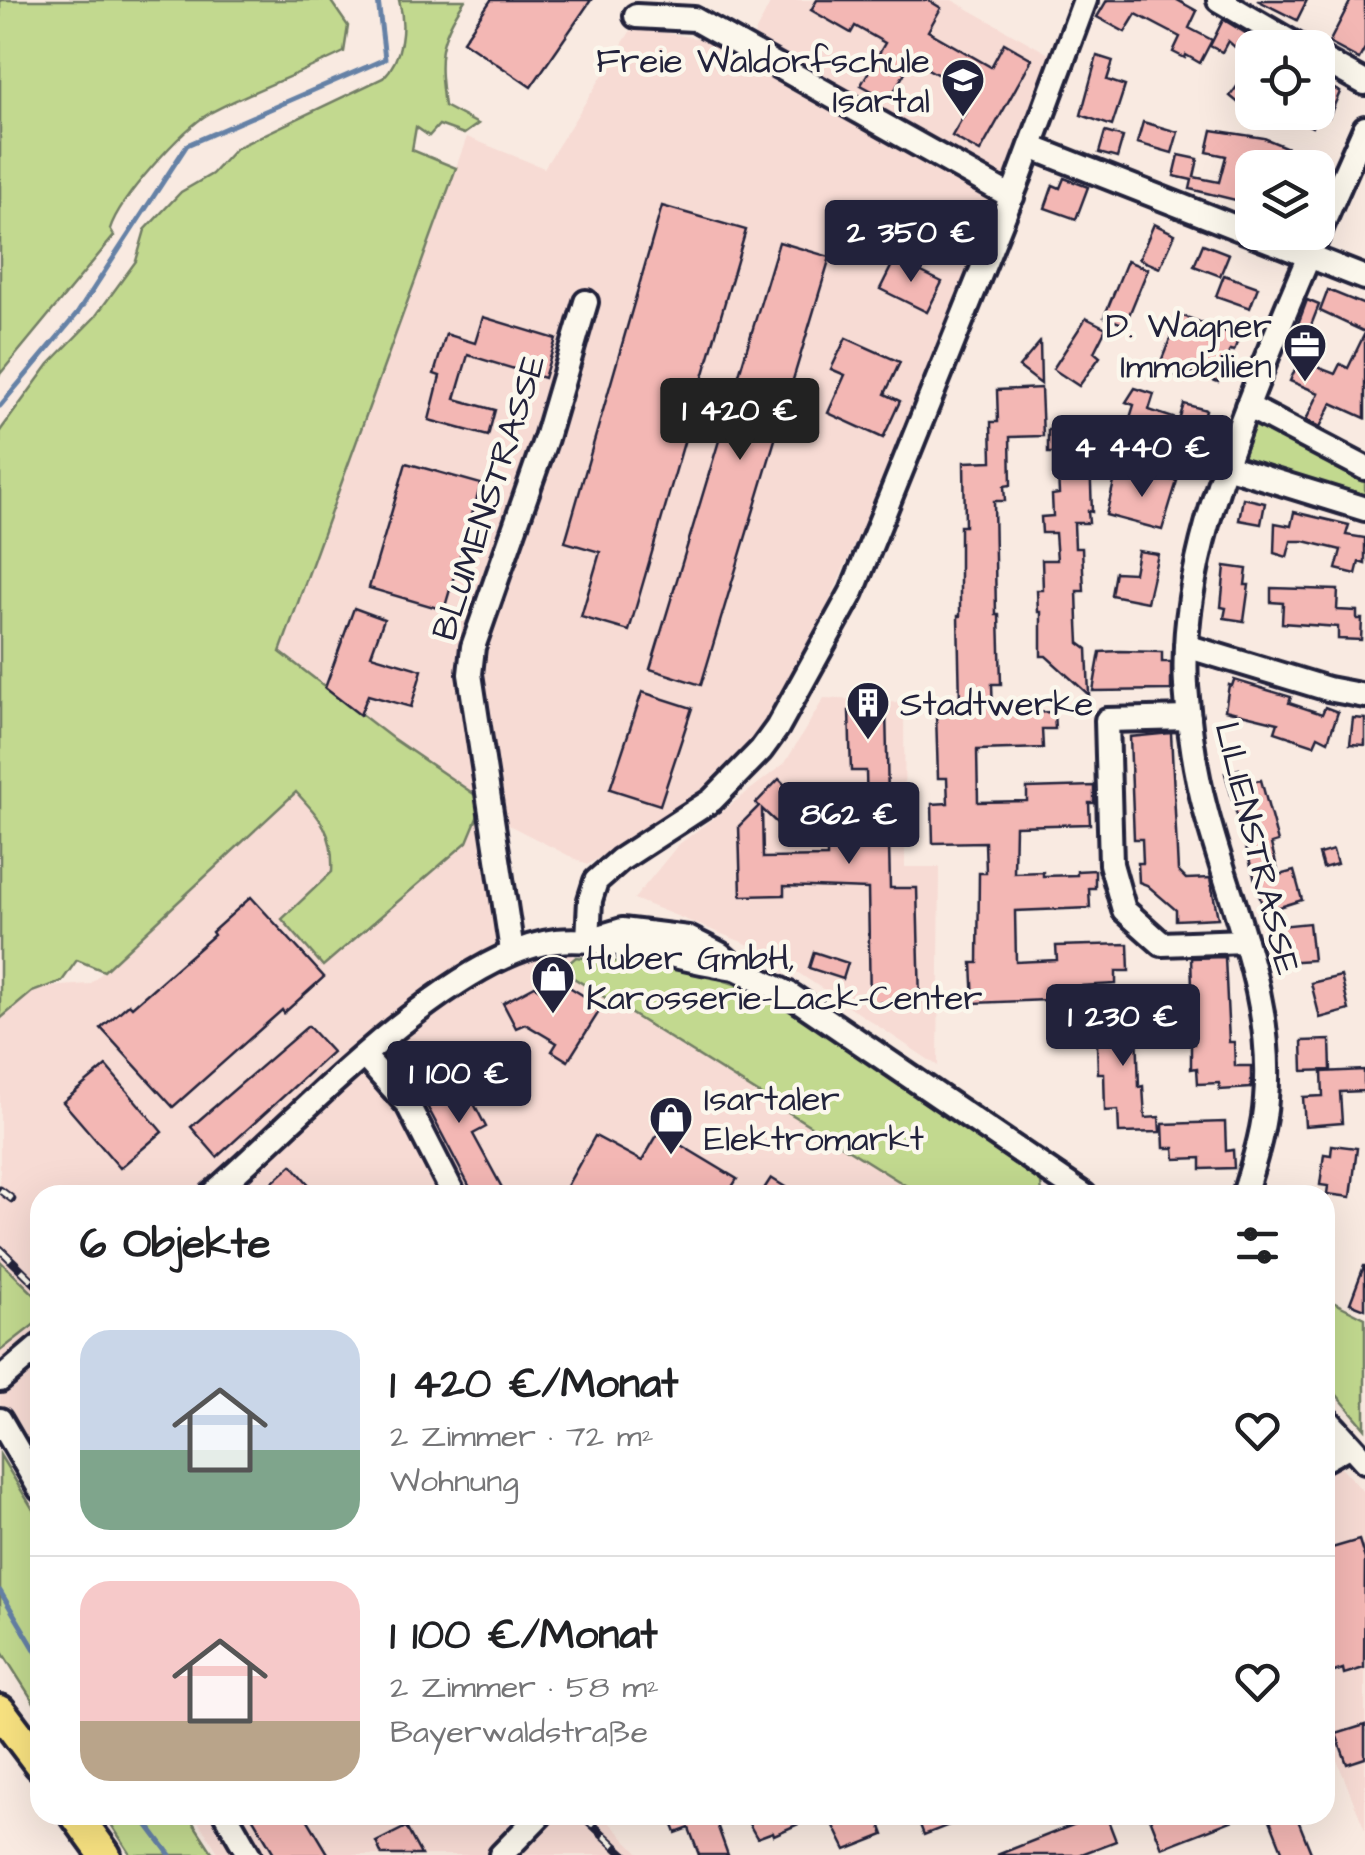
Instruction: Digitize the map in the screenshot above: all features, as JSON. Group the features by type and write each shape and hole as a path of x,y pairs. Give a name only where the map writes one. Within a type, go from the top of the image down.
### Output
{"main road":[{"path":"0,1710 30,1750"},
{"path":"83,1825 105,1855"}],"street":[{"path":"588,940 590,900 596,882 620,860 712,800 761,750 778,728 852,592 1032,147 1085,0"},
{"path":"1219,0 1271,30"},
{"path":"636,16 694,19 1012,197"},
{"path":"1335,66 1365,83"},
{"name":"LILIENSTRASSE","path":"1247,1185 1266,1098 1262,1011 1246,941 1207,816 1189,718 1186,646 1199,560 1226,466 1307,256 1365,128"},
{"path":"1032,147 1365,278"},
{"name":"BLUMENSTRASSE","path":"512,951 470,674 474,647 546,438 586,302"},
{"path":"1247,406 1365,468"},
{"path":"1226,466 1365,510"},
{"path":"1186,646 1328,689 1365,696"},
{"path":"1189,718 1107,720 1111,864 1124,910 1162,944 1246,941"},
{"path":"221,1185 364,1056 462,981 512,951 555,941 588,940 736,968 789,994 1064,1185"},
{"path":"364,1056 408,1104 449,1185"},
{"path":"0,1380 30,1354"},
{"path":"0,1420 30,1472"},
{"path":"1335,1428 1358,1453"},
{"path":"232,1825 249,1855"},
{"path":"501,1855 530,1825"}],"shaded area":[{"name":"Freie Waldorfschule Isartal","path":"772,0 952,0 1056,58 1005,179 752,39"},
{"path":"633,27 707,40 997,202 911,416 823,616 748,753 653,827 587,865 487,814 500,922 576,957 561,971 905,1185 30,1185 30,1290 0,1261 0,990 90,984 349,744 280,652 467,137 544,168"},
{"path":"824,698 904,703 905,867 940,867 938,1066 767,952 634,899 678,845 785,763"},
{"path":"30,1328 30,1498 0,1446 0,1351"},
{"path":"1335,1462 1365,1493 1365,1830 1335,1755"},
{"path":"200,1825 612,1825 641,1855 220,1855"}],"green space":[{"path":"0,0 330,0 348,26 344,52 210,113 168,149 125,200 110,229 114,236 0,374"},
{"path":"399,0 465,0 444,39 442,90 444,106 478,124 464,134 439,125 429,136 416,127 412,150 456,168 280,652 392,738 484,801 467,842 323,966 282,919 332,872 331,847 324,828 296,792 104,971 77,960 62,981 32,992 0,1019 0,431 49,364 95,317 136,261 145,230 181,192 212,174 236,148 383,78 395,61 401,41"},
{"path":"1256,423 1365,475 1365,503 1243,461 1246,441"},
{"path":"576,957 689,969 774,997 1040,1171 1041,1185 905,1185 561,970"},
{"path":"0,1261 30,1290 30,1328 0,1351"},
{"path":"1335,1303 1365,1318 1365,1428 1335,1393"},
{"path":"0,1455 30,1504 30,1696 0,1649"},
{"path":"112,1825 194,1825 214,1855 131,1855"}],"building":[{"path":"491,0 591,0 531,87 463,41"},
{"path":"817,0 928,0 941,8 928,31 991,67 1004,43 1032,59 980,152 952,136 975,96 912,60 889,100 861,85 885,43 855,26 851,33 811,10"},
{"path":"1107,0 1177,0 1197,11 1189,28 1212,40 1200,63 1186,55 1185,58 1173,52 1180,37 1136,14 1125,32 1097,17"},
{"path":"1257,0 1307,0 1297,20"},
{"path":"1351,0 1365,0 1365,48 1359,59 1335,46 1335,31"},
{"path":"1223,20 1240,30 1235,30 1235,47 1228,41 1222,52 1210,46"},
{"path":"1097,56 1113,61 1107,80 1125,86 1112,126 1081,115"},
{"path":"1143,122 1178,132 1172,153 1137,143"},
{"path":"1212,130 1264,138 1293,150 1235,150 1235,200 1190,189 1192,180 1174,176 1179,155 1198,159 1194,177 1219,182 1226,156 1207,152"},
{"path":"1105,132 1123,137 1117,158 1099,153"},
{"path":"1064,178 1088,187 1076,219 1045,208 1053,185 1060,188"},
{"path":"662,206 746,230 629,631 581,617 600,552 565,542"},
{"path":"1154,224 1175,234 1160,268 1139,259"},
{"path":"779,242 830,257 701,685 650,669"},
{"path":"1203,244 1229,254 1220,276 1194,266"},
{"path":"895,259 942,282 927,312 880,289"},
{"path":"1127,261 1148,269 1125,325 1104,317"},
{"path":"1224,275 1258,287 1250,308 1216,296"},
{"path":"1328,290 1365,305 1365,332 1320,311"},
{"path":"1307,300 1319,305 1310,328 1298,324"},
{"path":"1178,314 1239,337 1218,382 1187,371 1179,377 1158,369"},
{"path":"483,317 556,339 544,378 468,355 455,399 495,410 488,436 429,420 440,376 434,374 446,334 475,343"},
{"path":"1086,318 1106,328 1094,352 1100,357 1079,386 1053,369"},
{"path":"1365,333 1365,418 1332,403 1320,427 1306,420 1319,393 1290,381 1299,360 1335,374 1340,364 1348,368"},
{"path":"846,338 900,362 885,394 900,401 883,438 828,413 845,375 831,369"},
{"path":"1040,342 1041,384 1019,367"},
{"path":"1041,388 1043,436 1010,437 1011,485 1004,486 1005,501 994,501 1001,684 992,684 993,714 1054,712 1055,729 1042,729 1043,748 977,750 978,802 1027,801 1027,788 1094,786 1094,803 1089,803 1090,824 1015,826 1014,873 1077,875 1077,871 1095,870 1095,888 1089,888 1090,908 1015,911 1016,962 1057,960 1056,946 1128,944 1129,971 1116,971 1116,984 1045,988 1046,1000 974,1003 972,963 978,963 979,873 986,873 985,842 933,843 932,804 948,803 947,778 938,778 936,713 954,713 954,703 960,703 958,616 960,526 965,526 964,462 992,461 991,422 998,422 997,390"},
{"path":"1135,388 1154,394 1149,410 1179,420 1184,404 1206,410 1202,426 1196,424 1186,457 1124,437 1134,405 1126,402"},
{"path":"1077,429 1077,434 1089,434 1092,512 1088,511 1089,523 1074,523 1075,548 1082,548 1084,591 1077,591 1079,643 1087,649 1089,695 1046,656 1041,656 1037,590 1043,590 1042,560 1057,560 1055,533 1042,533 1041,517 1053,516 1052,495 1059,494 1057,453 1048,453 1048,430"},
{"path":"406,463 481,484 444,610 369,588"},
{"path":"1116,474 1143,481 1144,474 1177,481 1162,530 1106,515"},
{"path":"1243,498 1265,503 1261,524 1239,520"},
{"path":"1294,512 1349,525 1346,535 1365,538 1365,564 1359,562 1356,574 1336,569 1341,550 1304,541 1291,541 1287,557 1274,553 1275,523 1291,526"},
{"path":"1138,551 1158,554 1147,602 1111,595 1115,572 1134,573"},
{"path":"1225,566 1247,569 1244,621 1224,618 1226,608 1221,607"},
{"path":"1271,588 1338,590 1337,610 1357,611 1357,619 1362,619 1361,640 1338,639 1338,627 1282,623 1283,603 1271,602"},
{"path":"354,608 384,619 371,655 422,670 411,707 368,695 360,715 325,688"},
{"path":"1100,652 1162,652 1162,662 1171,662 1171,690 1093,691"},
{"path":"1234,680 1291,697 1289,703 1322,714 1325,707 1338,712 1328,741 1318,736 1314,745 1275,732 1278,723 1225,710 1229,685"},
{"path":"642,692 692,708 660,805 610,789"},
{"path":"886,710 890,888 917,888 920,1002 870,1003 868,889 784,886 784,895 741,896 739,826 779,779 801,801 778,824 762,809 763,858 827,857 827,850 868,849 866,771 851,771 849,711"},
{"path":"1353,718 1365,719 1365,745 1350,744"},
{"path":"1171,733 1178,871 1186,879 1210,878 1218,918 1176,920 1176,910 1139,882 1142,839 1134,839 1130,737"},
{"path":"1239,769 1243,784 1261,780 1278,842 1271,844 1279,875 1294,871 1302,900 1264,912 1225,773"},
{"path":"1333,850 1337,864 1323,868 1319,854"},
{"path":"251,897 324,977 173,1107 101,1028 129,1004 132,1007"},
{"path":"1309,923 1313,960 1282,962 1279,926"},
{"path":"814,952 848,963 843,979 809,968"},
{"path":"1225,957 1229,1042 1234,1042 1235,1066 1251,1066 1251,1088 1220,1090 1219,1083 1198,1084 1197,1068 1191,1069 1191,958"},
{"path":"1341,976 1349,1010 1320,1018 1311,983"},
{"name":"Huber GmbH, Karosserie-Lack-Center","path":"566,985 602,1007 568,1061 552,1051 557,1043 525,1024 516,1028 503,1003 535,986 557,1000"},
{"path":"1136,1003 1139,1087 1143,1086 1145,1118 1159,1117 1160,1132 1119,1133 1118,1110 1105,1111 1104,1073 1098,1073 1096,1016 1112,1015 1112,1004"},
{"path":"308,1026 332,1052 217,1157 191,1127"},
{"path":"1330,1040 1331,1070 1303,1071 1302,1041"},
{"path":"452,1061 486,1127 473,1134 501,1185 469,1185 414,1081"},
{"path":"106,1066 162,1132 120,1168 63,1102"},
{"path":"1364,1070 1364,1091 1340,1092 1342,1123 1305,1126 1303,1097 1323,1096 1322,1072"},
{"path":"1225,1122 1226,1151 1233,1150 1234,1168 1201,1169 1201,1158 1175,1159 1174,1148 1164,1148 1163,1124"},
{"path":"659,1132 737,1179 733,1185 568,1185 595,1136 642,1161"},
{"path":"1332,1145 1357,1148 1351,1197 1335,1195 1335,1185 1320,1185 1324,1154 1331,1155"},
{"path":"292,1165 309,1185 269,1185"},
{"path":"1365,1266 1365,1309 1350,1303"},
{"path":"1359,1540 1365,1559 1364,1668 1344,1674 1343,1669 1335,1672 1335,1547"},
{"path":"1365,1725 1365,1758 1347,1764 1336,1734"},
{"path":"257,1825 311,1825 329,1855 275,1855"},
{"path":"673,1825 717,1825 728,1855 699,1855 689,1828 676,1833"},
{"path":"750,1825 796,1825 774,1835 773,1832 757,1838"},
{"path":"834,1825 880,1825 884,1835 846,1850"},
{"path":"920,1825 949,1825 924,1835"},
{"path":"1073,1825 1110,1825 1116,1841 1079,1855 997,1855"},
{"path":"1153,1825 1221,1825 1162,1848"},
{"path":"1272,1825 1300,1825 1312,1855 1284,1855"},
{"path":"406,1827 421,1855 382,1855 376,1842"}],"waterway":[{"path":"0,406 77,314 187,145 385,59 378,0"},
{"path":"0,1591 30,1641"},
{"path":"148,1825 170,1855"}],"railway":[{"path":"0,1190 12,1199"},
{"path":"0,1249 30,1278"},
{"path":"593,1825 625,1855"}],"place":[{"name":"Freie Waldorfschule Isartal","path":"963,118"},
{"name":"D. Wagner Immobilien","path":"1305,383"},
{"name":"Stadtwerke","path":"868,741"},
{"name":"Huber GmbH, Karosserie-Lack-Center","path":"553,1015"},
{"name":"Isartaler Elektromarkt","path":"671,1156"}]}
